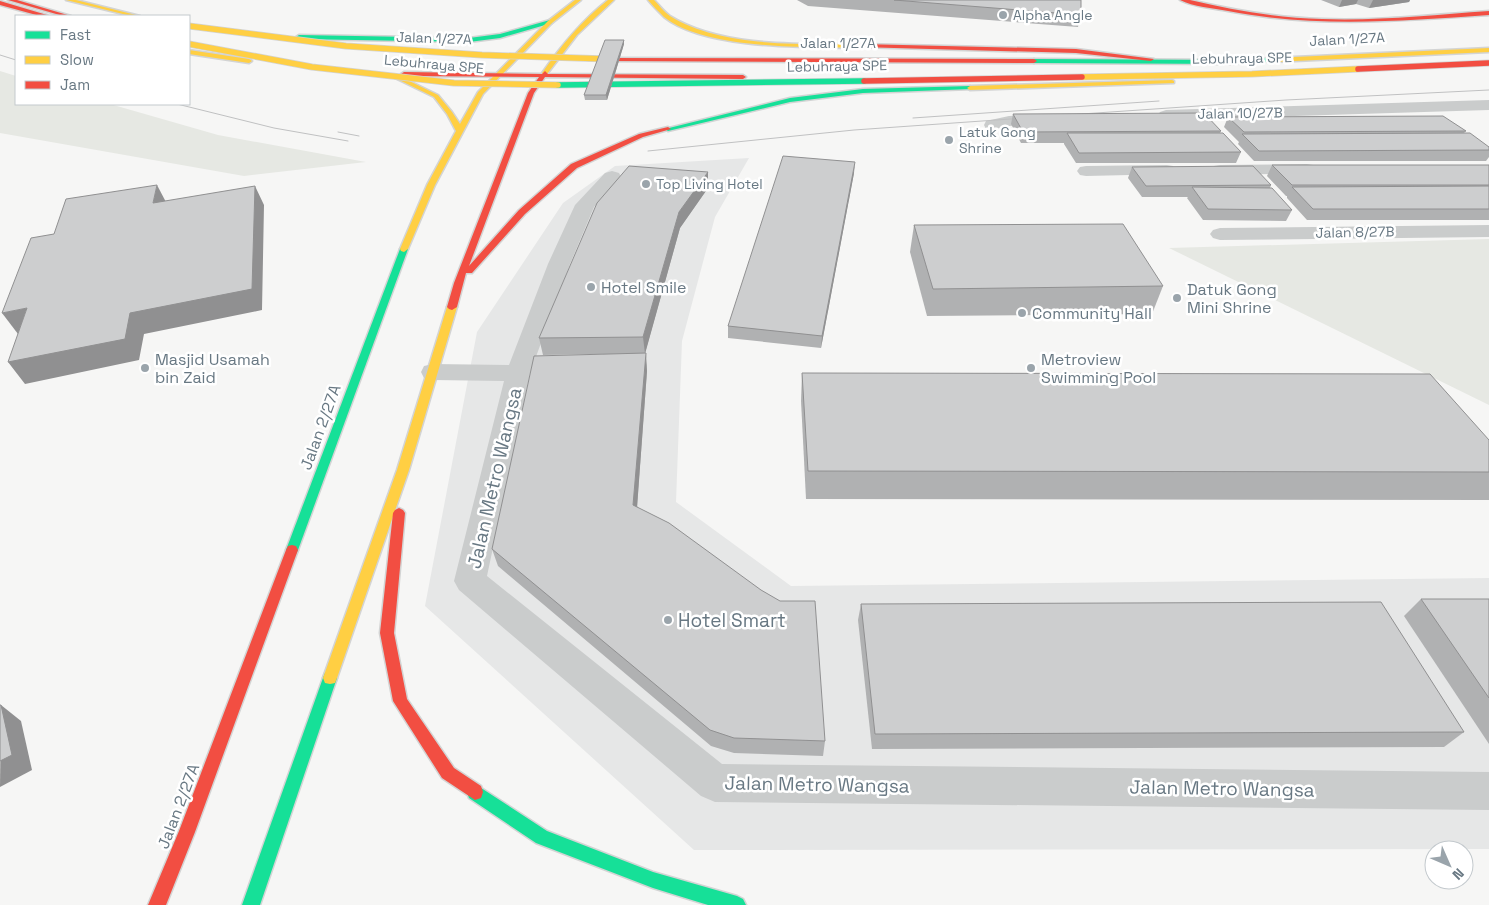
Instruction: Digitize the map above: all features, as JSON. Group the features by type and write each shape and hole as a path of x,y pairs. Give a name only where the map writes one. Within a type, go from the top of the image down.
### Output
{"main road":[{"path":"11,0 64,15"},
{"path":"69,0 134,15"},
{"path":"80,0 134,15"},
{"name":"Jalan 2/27A","path":"158,905 187,832 394,274 431,185 480,93 550,22 578,0"},
{"path":"251,905 403,470 458,283 531,93 555,57 599,9 611,0"},
{"path":"651,0 654,6 669,18 692,28 724,37 773,44 989,51 1078,51 1151,58"},
{"path":"1183,0 1224,10 1331,21 1489,13"},
{"path":"0,3 42,15"},
{"path":"220,35 469,40 500,36 550,22"},
{"name":"Jalan 1/27A","path":"190,27 220,35 346,50 601,58 1263,58 1489,46"},
{"name":"Lebuhraya SPE","path":"190,27 346,46 482,55 608,59 1233,62 1489,50"},
{"name":"Lebuhraya SPE","path":"190,44 312,67 454,82 602,86 1252,74 1489,65"},
{"path":"190,52 302,69 391,74 1172,82"},
{"path":"587,76 581,72 580,68 601,58"},
{"path":"458,283 522,212 574,166 642,135 790,100 864,91 1172,82 1489,65"},
{"path":"391,74 436,96 450,113 460,131"},
{"path":"403,470 387,633 400,701 448,773 542,837 653,880 737,905"}],"street":[{"name":"Jalan 10/27B","path":"1154,115 1489,105"},
{"path":"1469,107 1489,120"},
{"path":"1200,114 1214,128"},
{"path":"992,125 1009,121 1068,118"},
{"path":"1241,156 1268,184"},
{"path":"1205,170 1322,169"},
{"path":"1086,171 1185,170"},
{"name":"Jalan Metro Wangsa","path":"612,177 585,205 559,264 518,373 470,581 715,783 1489,790"},
{"name":"Jalan 8/27B","path":"1220,234 1306,226 1489,231"},
{"path":"433,372 518,373"}],"shaded area":[{"path":"0,71 15,76 15,105 113,105 218,135 366,162 244,176 0,133"},
{"path":"749,158 715,217 682,341 676,502 791,586 1489,578 1489,849 1474,849 1474,840 1424,840 1424,849 694,850 425,606 477,332 563,203 615,166"},
{"path":"1489,239 1489,405 1169,248"}],"building":[{"path":"894,0 1081,0 1081,15"},
{"path":"605,40 624,40 606,95 584,95"},
{"path":"1204,113 1221,131 1023,132 1013,114"},
{"path":"1443,116 1466,131 1244,132 1228,117"},
{"path":"1067,133 1223,133 1241,152 1079,153"},
{"path":"1470,133 1489,147 1489,150 1259,151 1242,134"},
{"path":"783,156 855,162 822,336 728,326"},
{"path":"1272,165 1489,165 1489,185 1292,185"},
{"path":"629,166 708,172 679,212 643,337 539,338 597,203"},
{"path":"1253,166 1271,185 1146,186 1132,167"},
{"path":"157,185 153,203 255,186 252,289 130,313 125,339 8,362 27,308 2,313 31,238 54,234 66,199"},
{"path":"1489,186 1489,209 1313,209 1292,187"},
{"path":"1192,187 1272,188 1292,210 1208,209"},
{"path":"1123,224 1163,286 933,289 914,225"},
{"path":"646,353 633,505 669,523 761,590 780,601 815,601 825,741 734,738 710,730 492,549 534,356"},
{"path":"802,373 1430,374 1489,440 1489,472 808,471"},
{"path":"1421,599 1489,599 1489,698"},
{"path":"1381,602 1464,732 875,734 861,604"},
{"path":"0,705 12,755 0,761"}],"tram line":[{"path":"0,55 15,60"},
{"path":"1067,115 1286,100 1489,90"},
{"path":"913,118 1159,101"},
{"path":"181,105 274,128 348,141"},
{"path":"648,151 854,130 1025,118"},
{"path":"338,132 359,136"}],"traffic: fast":[{"path":"299,37 469,40 500,36 550,22"},
{"path":"1034,61 1233,62 1273,60"},
{"path":"558,85 864,81"},
{"path":"668,129 790,100 863,91 970,88"},
{"path":"292,550 404,249"},
{"path":"251,905 330,678"},
{"path":"475,792 542,837 653,880 737,905"}],"traffic: slow":[{"path":"69,0 133,15"},
{"path":"404,249 431,185 480,93 550,22 578,0"},
{"path":"545,73 575,34 611,0"},
{"path":"651,0 667,16 690,28 717,36 780,44 861,46"},
{"path":"190,26 346,46 482,55 608,59"},
{"path":"190,44 312,67 454,83 558,85"},
{"path":"1273,60 1489,50"},
{"path":"190,52 249,61"},
{"path":"1082,77 1252,74 1358,69"},
{"path":"397,77 436,96 450,113 460,131"},
{"path":"970,88 1172,82"},
{"path":"330,678 403,470 452,307"}],"traffic: jam":[{"path":"11,0 64,15"},
{"path":"1183,0 1252,14 1322,21 1385,20 1489,13"},
{"path":"0,3 42,15"},
{"path":"861,46 1076,51 1151,59"},
{"path":"608,59 1034,61"},
{"path":"1358,69 1489,63"},
{"path":"452,307 458,283 531,93 545,73"},
{"path":"404,74 498,75"},
{"path":"498,75 743,77"},
{"path":"864,81 1082,77"},
{"path":"469,271 522,212 574,166 641,135 668,129"},
{"path":"399,513 387,633 400,701 448,773 475,792"},
{"path":"157,905 187,832 292,550"}],"place":[{"name":"Alpha Angle","path":"1003,15"},
{"name":"Latuk Gong Shrine","path":"949,140"},
{"name":"Top Living Hotel","path":"646,184"},
{"name":"Hotel Smile","path":"591,287"},
{"name":"Datuk Gong Mini Shrine","path":"1177,298"},
{"name":"Community Hall","path":"1022,313"},
{"name":"Masjid Usamah bin Zaid","path":"145,368"},
{"name":"Metroview Swimming Pool","path":"1031,368"},
{"name":"Hotel Smart","path":"668,620"}]}
